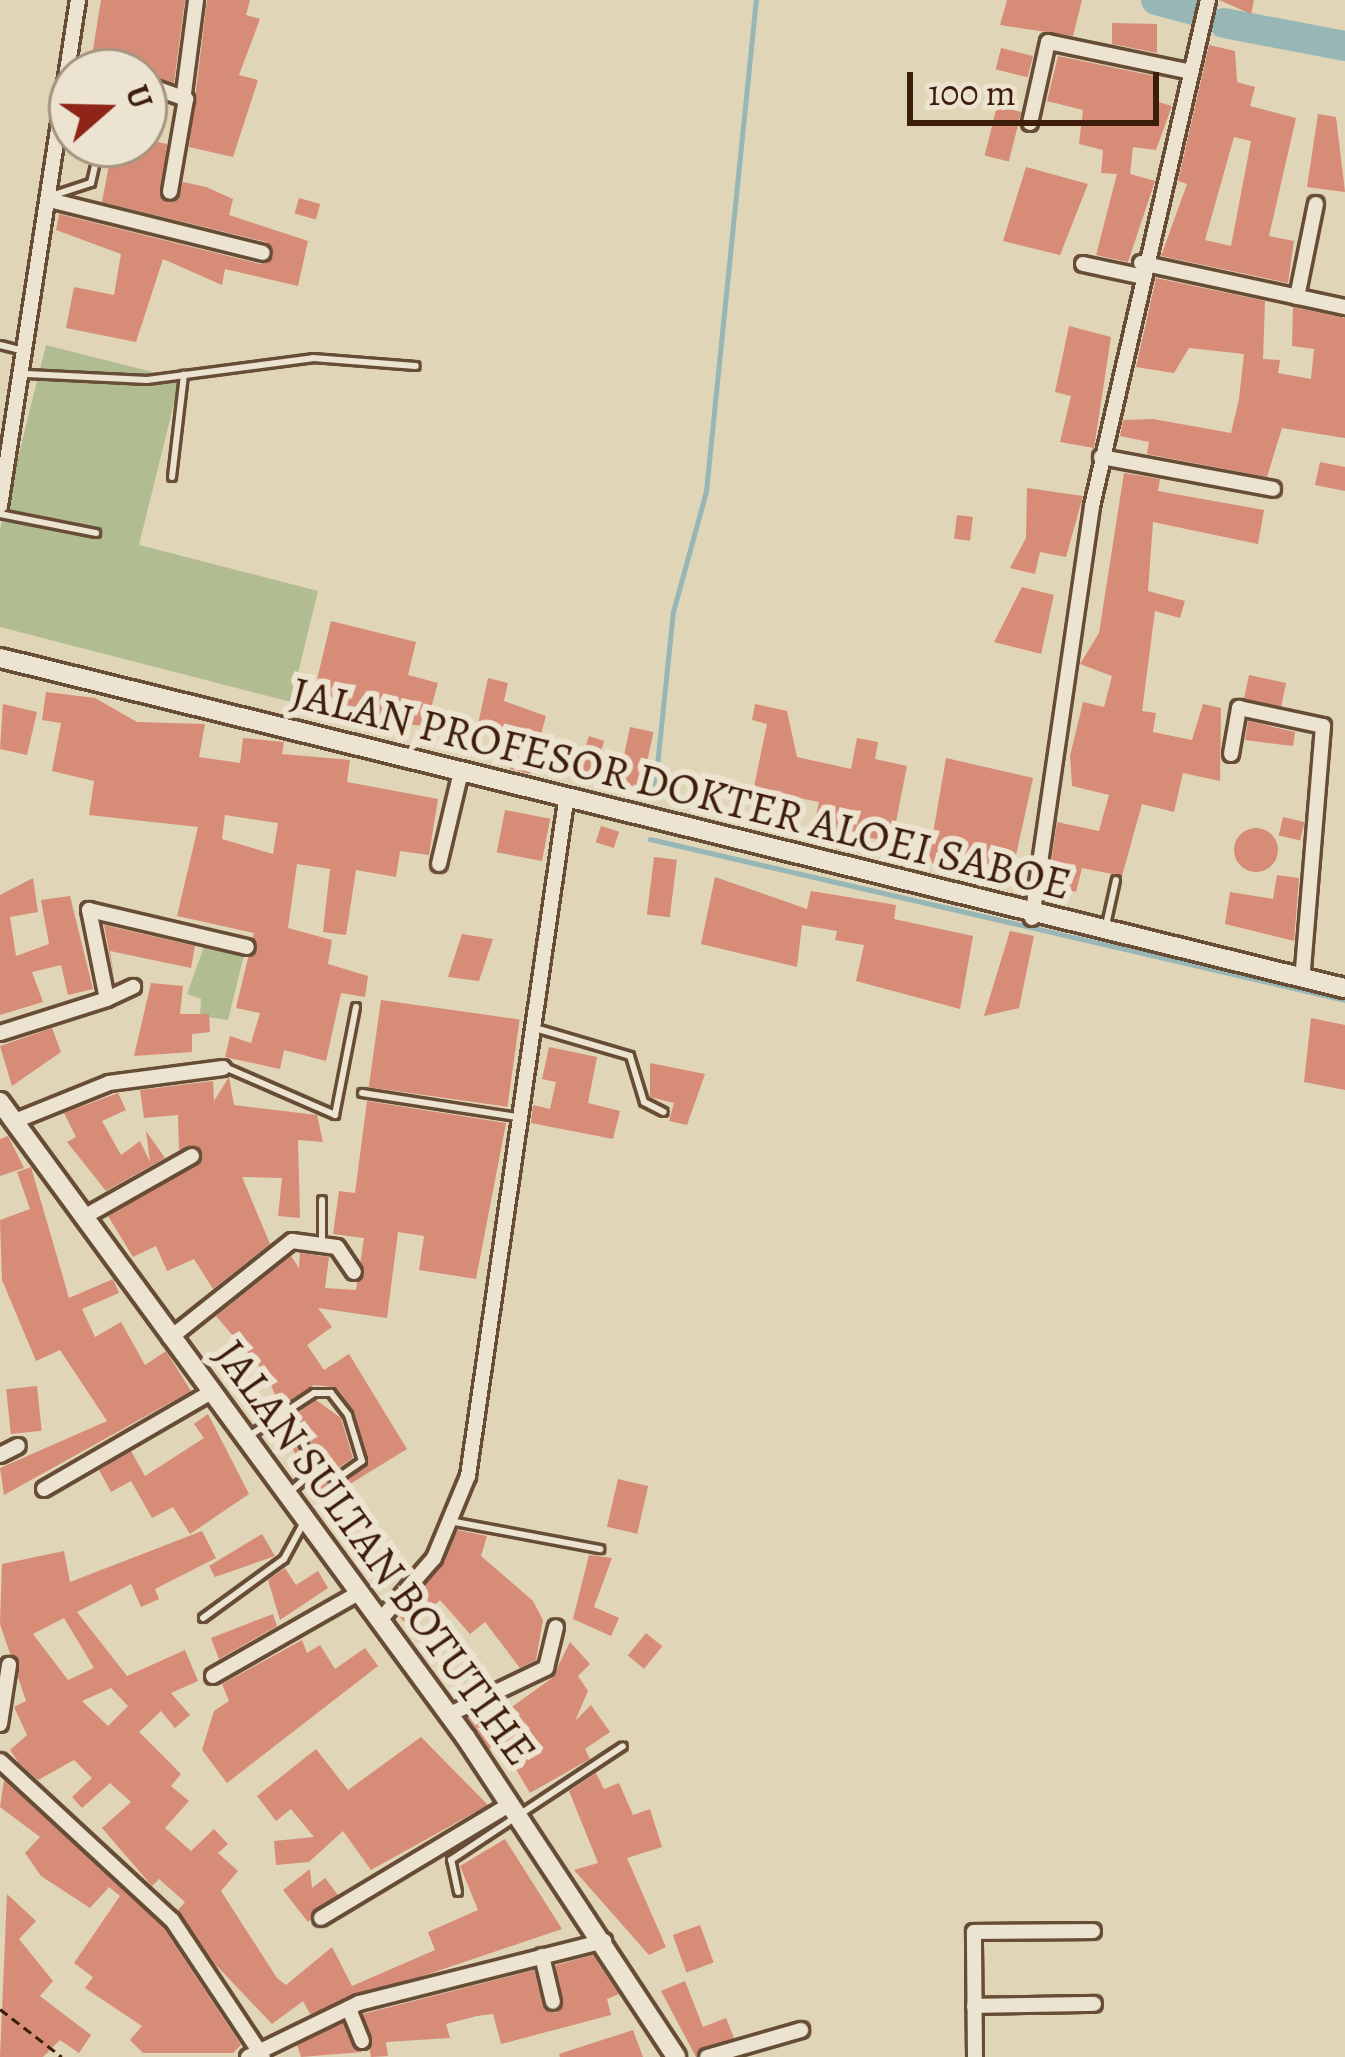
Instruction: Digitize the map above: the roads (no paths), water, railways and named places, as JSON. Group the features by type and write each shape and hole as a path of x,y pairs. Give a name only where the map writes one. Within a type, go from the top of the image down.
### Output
{"street":[{"path":"74,48 78,0"},
{"path":"170,192 196,0"},
{"path":"1032,918 1101,457 1140,270 1208,0"},
{"path":"1030,123 1048,42 1191,72"},
{"path":"168,89 184,93"},
{"path":"0,510 27,374 58,168"},
{"path":"53,198 263,253"},
{"path":"1297,297 1316,204"},
{"path":"1083,265 1140,270 1345,307"},
{"path":"1101,457 1273,489"},
{"name":"JALAN PROFESOR DOKTER ALOEI SABOE","path":"0,658 1032,918 1345,988"},
{"path":"1231,754 1239,707 1323,726 1302,980"},
{"path":"439,864 460,776"},
{"path":"381,1619 450,1521 468,1476 566,801"},
{"path":"106,999 89,910 247,946"},
{"path":"0,1034 133,987"},
{"path":"15,1121 109,1083 223,1068"},
{"name":"JALAN SULTAN BOTUTIHE","path":"1,1104 304,1522 381,1619 605,1941 676,2057"},
{"path":"84,1217 192,1156"},
{"path":"170,1338 284,1246 322,1240 354,1272"},
{"path":"44,1489 211,1392"},
{"path":"0,1455 18,1446"},
{"path":"213,1676 360,1592"},
{"path":"448,1715 546,1668 556,1628"},
{"path":"0,1724 9,1665"},
{"path":"0,1761 172,1920 257,2055 349,2008 605,1941"},
{"path":"322,1918 513,1811"},
{"path":"975,2057 974,1932 1094,1931"},
{"path":"542,1956 553,2002"},
{"path":"974,2006 1094,2004"},
{"path":"349,2008 362,2041"},
{"path":"707,2057 801,2030"}],"lane":[{"path":"53,198 92,183 95,168"},
{"path":"0,345 30,352"},
{"path":"27,374 184,375 313,358 416,366"},
{"path":"172,477 184,375"},
{"path":"0,510 97,533"},
{"path":"1104,935 1116,880"},
{"path":"223,1068 335,1115 356,1006"},
{"path":"531,1027 630,1056 644,1102 664,1112"},
{"path":"362,1093 517,1118"},
{"path":"322,1200 322,1240"},
{"path":"246,1438 287,1406 331,1393 353,1426 362,1461 336,1479 314,1470 287,1406"},
{"path":"287,1495 314,1470"},
{"path":"450,1521 600,1550"},
{"path":"203,1618 284,1559 304,1522"},
{"path":"458,1892 451,1860 513,1811 623,1746"}],"waterway":[{"path":"655,785 673,612 706,491 756,0"},
{"path":"1156,0 1194,10"},
{"path":"1224,23 1345,46"},
{"path":"650,839 1345,1000"}]}
